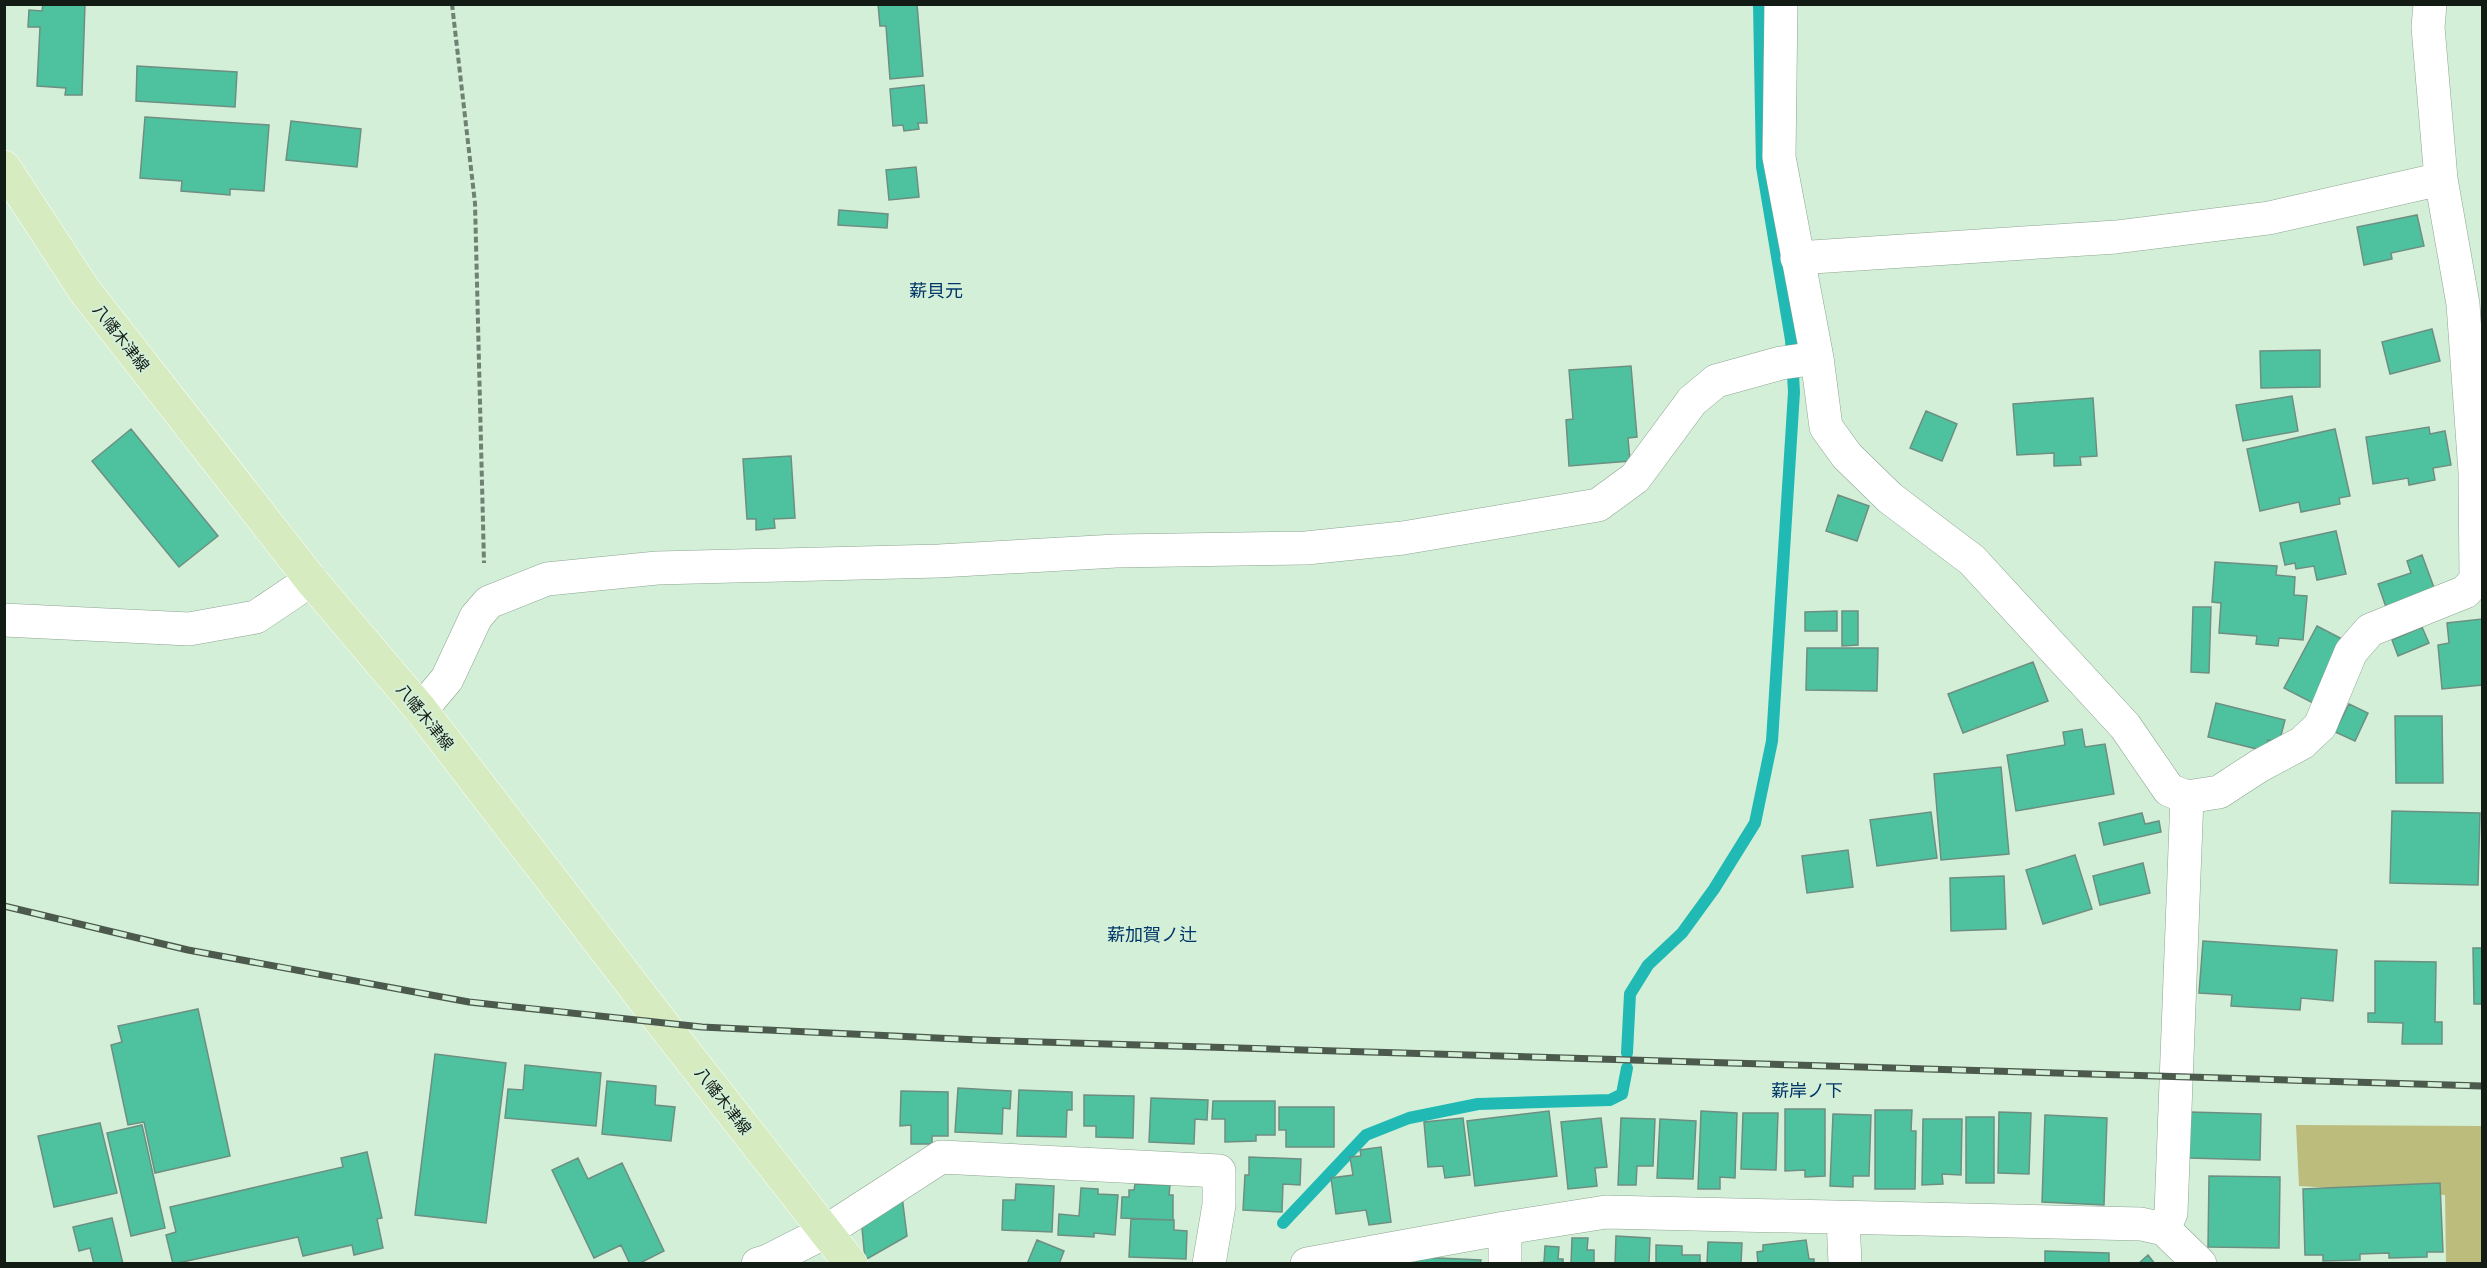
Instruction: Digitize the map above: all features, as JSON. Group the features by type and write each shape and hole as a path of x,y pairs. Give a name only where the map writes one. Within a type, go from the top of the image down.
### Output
{"main road":[{"name":"八幡木津線","path":"4,167 85,291 310,580 422,710 851,1263"}],"street":[{"path":"1781,4 1779,157 1797,258 1802,360 1826,427 1847,456 1890,498 1972,560 2125,726 2169,790 2187,797 2218,792 2302,743 2320,726 2351,652 2370,630 2465,592 2476,580 2475,472 2463,304 2441,179 2428,27 2430,4"},
{"path":"1797,258 2116,237 2269,218 2441,179"},
{"path":"422,710 447,679 476,617 489,602 548,579 657,568 939,561 1116,551 1305,548 1403,538 1598,505 1635,478 1692,401 1716,381 1802,360"},
{"path":"4,620 189,630 256,616 310,580"},
{"path":"2164,1228 2171,1213 2187,797"},
{"path":"758,1263 768,1261 825,1232 941,1157 1219,1171 1219,1205 1209,1263"},
{"path":"1307,1263 1606,1212 2140,1224 2164,1228 2200,1263"},
{"path":"1843,1218 1845,1263"},
{"path":"1504,1228 1504,1263"}],"path":[{"path":"452,4 475,203 484,573 489,602"}],"shaded area":[{"path":"2296,1125 2482,1126 2482,1263 2446,1263 2445,1195 2299,1186"}],"building":[{"path":"43,4 85,4 82,95 65,95 66,88 37,86 40,27 28,27 29,10 42,11"},
{"path":"878,4 917,4 923,76 890,79 886,26 880,26"},
{"path":"137,66 237,72 235,107 136,101"},
{"path":"924,85 927,123 918,123 919,129 904,131 903,125 893,126 890,89"},
{"path":"145,117 269,125 264,191 230,189 230,195 181,191 182,181 140,178"},
{"path":"291,121 361,129 357,167 286,160"},
{"path":"916,167 919,197 889,200 886,170"},
{"path":"839,210 888,214 887,228 838,225"},
{"path":"2417,215 2424,246 2391,253 2392,259 2364,265 2357,227"},
{"path":"2432,329 2440,361 2390,374 2382,342"},
{"path":"2320,350 2320,387 2261,388 2260,351"},
{"path":"1631,366 1637,437 1628,438 1630,461 1569,466 1566,420 1573,419 1569,370"},
{"path":"2292,396 2298,431 2243,441 2236,405"},
{"path":"2093,398 2097,456 2080,457 2081,465 2054,466 2054,453 2017,455 2013,404"},
{"path":"1926,411 1957,424 1942,461 1910,448"},
{"path":"2429,427 2430,434 2445,431 2451,465 2433,468 2435,480 2409,485 2408,478 2373,484 2366,437"},
{"path":"131,429 218,536 179,567 92,461"},
{"path":"2335,429 2350,496 2339,498 2340,504 2301,512 2299,502 2260,511 2247,449"},
{"path":"791,456 795,518 774,519 775,528 756,530 756,519 747,519 743,459"},
{"path":"1838,495 1869,506 1857,541 1826,531"},
{"path":"2336,531 2346,574 2317,580 2314,566 2296,569 2295,563 2285,565 2280,543"},
{"path":"2422,555 2436,593 2387,610 2378,584 2411,573 2407,561"},
{"path":"2215,562 2277,566 2276,575 2295,577 2294,595 2307,596 2303,640 2279,638 2278,646 2256,644 2257,636 2219,633 2221,603 2212,602"},
{"path":"2193,607 2211,607 2209,673 2191,672"},
{"path":"1837,611 1837,631 1805,631 1805,612"},
{"path":"1842,611 1858,611 1858,645 1842,646"},
{"path":"2482,619 2482,685 2442,689 2438,645 2449,643 2447,623"},
{"path":"2317,626 2348,642 2315,704 2284,688"},
{"path":"2422,627 2429,643 2398,656 2392,640"},
{"path":"1807,648 1878,648 1877,691 1806,690"},
{"path":"2033,662 2048,701 1963,733 1948,694"},
{"path":"2216,703 2285,720 2279,743 2268,740 2265,751 2208,737"},
{"path":"2349,704 2368,713 2355,741 2335,732"},
{"path":"2395,716 2442,716 2443,783 2396,783"},
{"path":"2082,729 2085,747 2105,744 2114,794 2016,811 2007,755 2065,745 2063,732"},
{"path":"2001,767 2009,854 1941,860 1934,774"},
{"path":"2392,811 2480,813 2478,885 2390,883"},
{"path":"1931,812 1937,858 1877,866 1870,820"},
{"path":"2142,813 2145,824 2159,821 2161,832 2104,845 2099,823"},
{"path":"1848,850 1853,887 1807,893 1802,856"},
{"path":"2075,855 2092,909 2043,924 2026,870"},
{"path":"2143,863 2150,893 2100,905 2093,876"},
{"path":"2004,876 2006,929 1951,931 1950,878"},
{"path":"2203,941 2337,950 2333,1001 2301,998 2300,1010 2231,1006 2232,995 2199,993"},
{"path":"2473,948 2482,948 2482,1004 2474,1004"},
{"path":"2375,961 2436,962 2435,1022 2442,1022 2442,1044 2402,1044 2403,1023 2368,1022 2368,1013 2375,1013"},
{"path":"198,1009 230,1156 155,1173 144,1122 128,1125 111,1045 122,1042 118,1026"},
{"path":"435,1054 506,1063 486,1223 415,1215"},
{"path":"525,1065 601,1073 596,1126 505,1118 508,1089 523,1090"},
{"path":"607,1081 656,1086 655,1105 675,1107 671,1141 602,1134"},
{"path":"958,1088 1011,1091 1010,1109 1003,1108 1002,1134 955,1132"},
{"path":"1019,1090 1072,1092 1072,1110 1067,1110 1066,1137 1017,1136"},
{"path":"901,1091 948,1092 948,1136 932,1136 932,1144 911,1144 911,1125 900,1126"},
{"path":"1084,1095 1134,1096 1133,1138 1096,1137 1096,1126 1084,1126"},
{"path":"1151,1098 1208,1100 1207,1120 1195,1119 1194,1144 1149,1142"},
{"path":"1213,1101 1275,1101 1275,1135 1256,1135 1256,1141 1225,1142 1225,1119 1212,1119"},
{"path":"1279,1107 1334,1107 1334,1147 1286,1147 1286,1130 1279,1130"},
{"path":"1785,1109 1825,1109 1825,1176 1805,1177 1805,1170 1785,1171"},
{"path":"1875,1110 1912,1110 1911,1131 1916,1131 1915,1189 1875,1189"},
{"path":"1549,1111 1557,1176 1475,1186 1467,1121"},
{"path":"1701,1111 1737,1113 1735,1178 1720,1177 1720,1189 1698,1189"},
{"path":"1999,1112 2031,1113 2029,1174 1998,1173"},
{"path":"2190,1112 2261,1114 2260,1160 2189,1158"},
{"path":"1743,1113 1778,1113 1776,1170 1741,1169"},
{"path":"1833,1114 1871,1115 1869,1176 1853,1176 1853,1187 1830,1186"},
{"path":"2045,1115 2107,1118 2104,1205 2042,1202"},
{"path":"1966,1117 1994,1117 1994,1183 1966,1183"},
{"path":"1463,1118 1470,1175 1445,1178 1443,1166 1428,1167 1424,1122"},
{"path":"1601,1118 1607,1167 1595,1168 1597,1186 1568,1189 1561,1122"},
{"path":"1621,1118 1655,1119 1653,1166 1637,1166 1636,1185 1618,1185"},
{"path":"1660,1119 1696,1121 1693,1179 1657,1178"},
{"path":"1923,1119 1962,1119 1961,1175 1942,1174 1943,1184 1922,1185"},
{"path":"100,1123 117,1193 54,1207 38,1136"},
{"path":"142,1125 165,1228 131,1236 107,1133"},
{"path":"1381,1147 1391,1222 1369,1225 1366,1210 1336,1214 1331,1178 1353,1175 1350,1157 1361,1156 1360,1150"},
{"path":"367,1152 382,1218 377,1219 383,1248 354,1255 352,1245 303,1256 298,1237 173,1264 166,1235 176,1232 170,1207 343,1167 341,1158"},
{"path":"1249,1157 1301,1159 1300,1185 1283,1184 1282,1212 1243,1210 1245,1175 1249,1175"},
{"path":"578,1158 588,1179 622,1163 664,1251 638,1264 630,1264 621,1245 594,1258 552,1170"},
{"path":"2209,1176 2280,1177 2279,1248 2208,1247"},
{"path":"2440,1183 2443,1252 2427,1252 2427,1257 2389,1258 2389,1253 2360,1254 2360,1260 2323,1261 2323,1255 2305,1255 2303,1189"},
{"path":"1016,1184 1054,1186 1052,1232 1002,1230 1003,1200 1015,1200"},
{"path":"1135,1184 1170,1185 1169,1195 1173,1195 1173,1220 1121,1218 1122,1197 1129,1197 1129,1190 1134,1190"},
{"path":"901,1188 907,1236 865,1260 861,1217"},
{"path":"1081,1188 1098,1189 1098,1194 1118,1195 1115,1235 1094,1233 1094,1237 1058,1235 1059,1214 1079,1216"},
{"path":"112,1218 123,1264 94,1264 90,1248 79,1251 73,1227"},
{"path":"1131,1219 1174,1220 1174,1230 1187,1231 1186,1259 1129,1257"},
{"path":"1616,1236 1650,1238 1649,1264 1615,1264"},
{"path":"1572,1238 1588,1238 1587,1250 1594,1250 1594,1264 1571,1264"},
{"path":"1037,1240 1064,1251 1059,1264 1027,1264"},
{"path":"1806,1240 1809,1259 1814,1259 1814,1264 1758,1264 1757,1252 1763,1251 1763,1245"},
{"path":"1708,1242 1742,1243 1741,1264 1707,1264"},
{"path":"1656,1245 1682,1246 1682,1255 1700,1255 1700,1264 1656,1264"},
{"path":"1545,1246 1559,1247 1558,1259 1563,1259 1563,1264 1528,1264 1544,1262"},
{"path":"2045,1251 2109,1253 2109,1264 2045,1264"},
{"path":"2148,1255 2155,1264 2138,1264"},
{"path":"1416,1257 1481,1260 1480,1264 1416,1264"}],"waterway":[{"path":"1627,1053 1630,994 1648,965 1682,933 1714,889 1755,823 1772,741 1794,392 1791,340 1762,167 1759,4"},
{"path":"1283,1223 1366,1135 1409,1118 1478,1104 1610,1100 1622,1094 1627,1068"}],"railway":[{"path":"4,906 188,950 469,1002 702,1027 979,1040 2482,1086"}],"district":[{"name":"薪貝元","path":"936,291"},
{"name":"薪加賀ノ辻","path":"1152,935"},
{"name":"薪岸ノ下","path":"1807,1091"}]}
